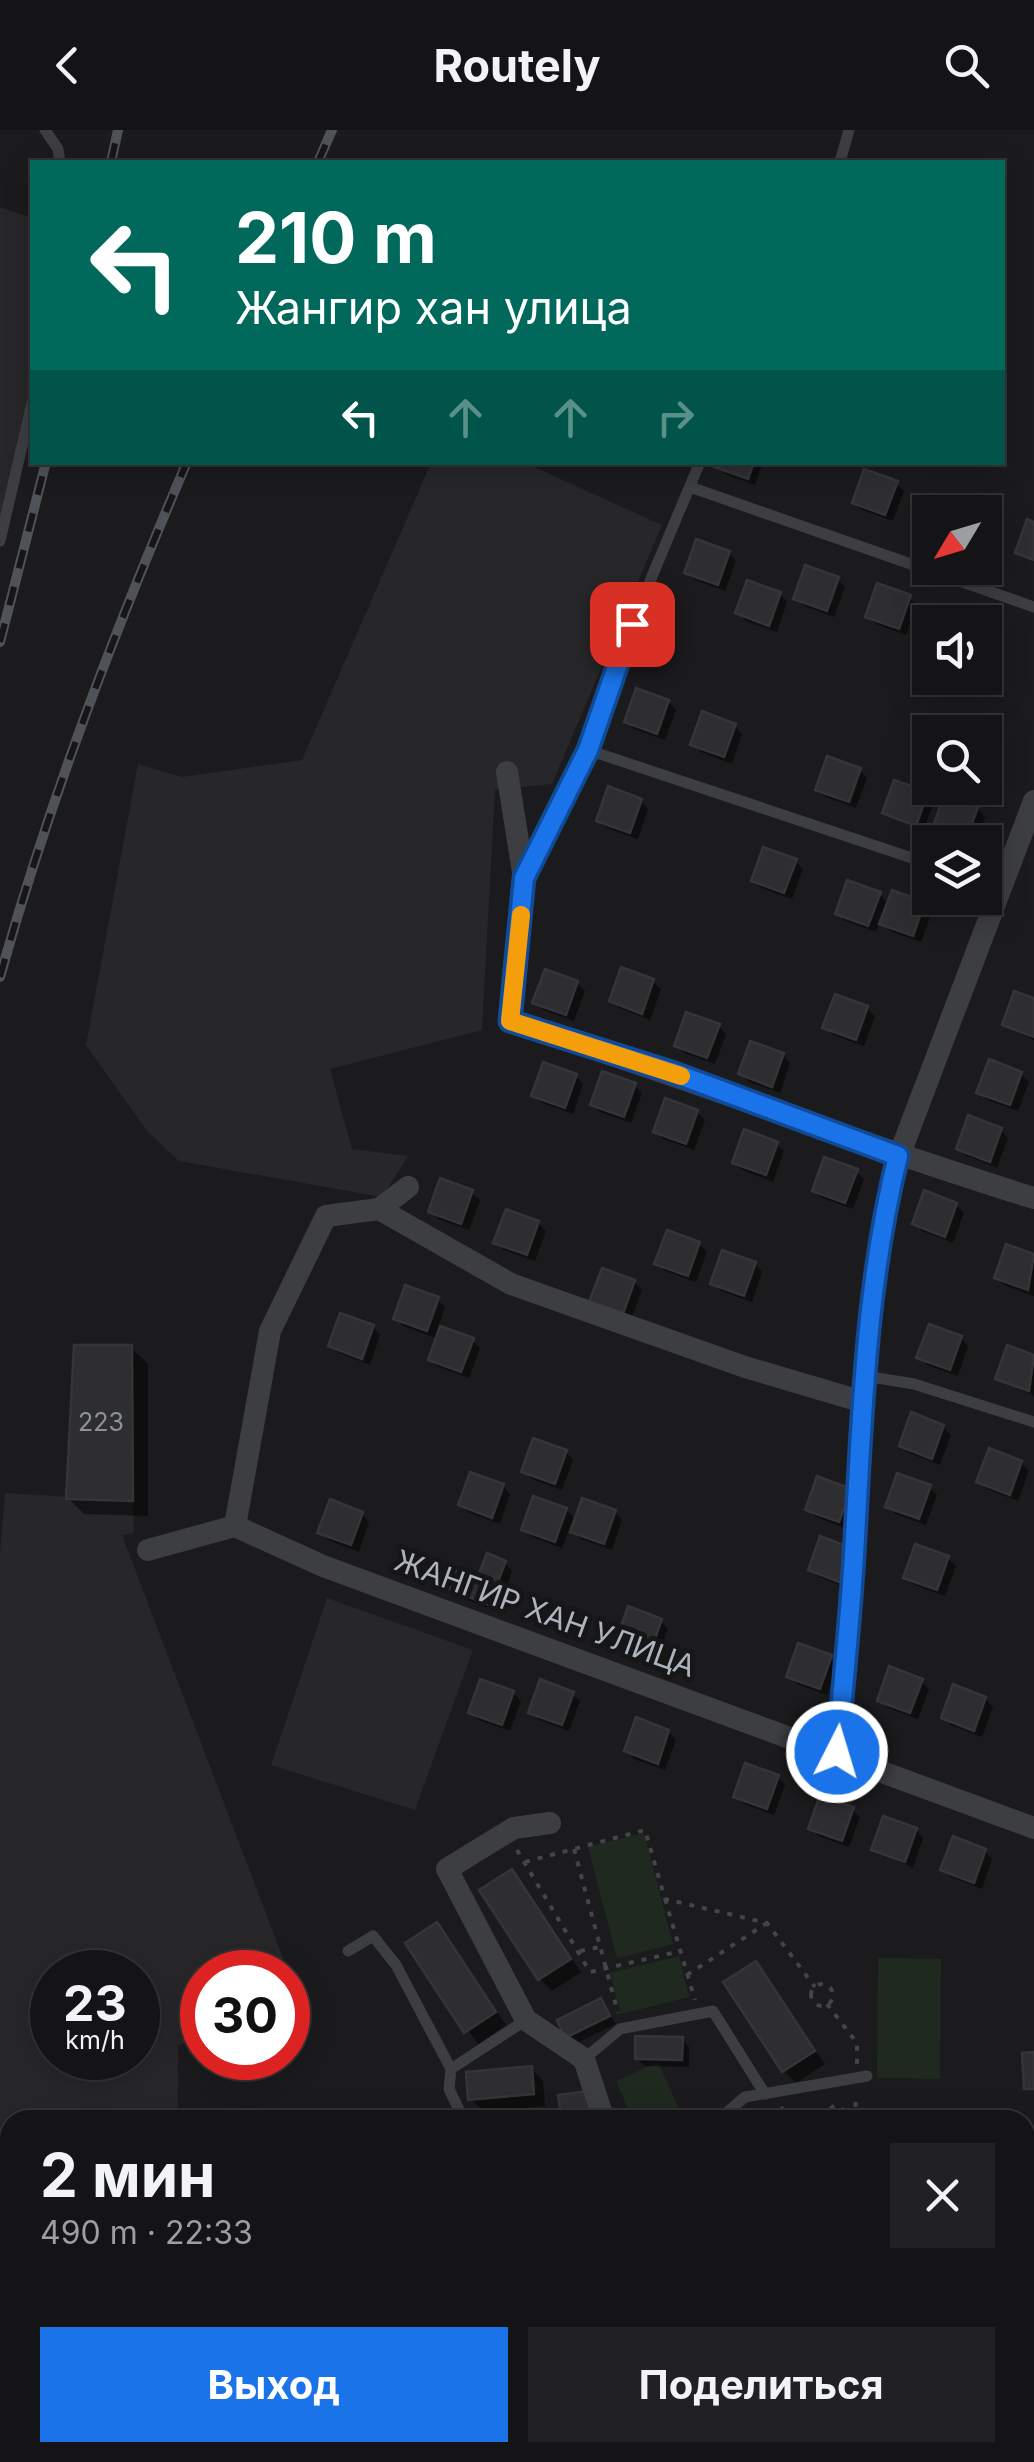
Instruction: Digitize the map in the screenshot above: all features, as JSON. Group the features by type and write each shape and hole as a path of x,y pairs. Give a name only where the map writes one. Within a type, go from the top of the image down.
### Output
{"street":[{"path":"508,772 524,878"},
{"path":"1002,869 1034,801"},
{"path":"837,1752 854,1558 861,1376 883,1215 898,1156 984,915"},
{"path":"510,1021 674,1073 898,1156 1034,1198"},
{"path":"148,1550 235,1526 270,1331 326,1216 379,1209 408,1187"},
{"path":"379,1209 511,1284 744,1367 860,1400"},
{"name":"ЖАНГИР ХАН УЛИЦА","path":"235,1526 323,1566 837,1752 1034,1828"},
{"path":"550,1823 507,1832 447,1869 526,2020 584,2060 601,2110"}],"lane":[{"path":"46,130 58,149 60,160"},
{"path":"841,160 849,130"},
{"path":"0,541 30,412"},
{"path":"510,1021 524,878 588,750 632,624 699,465"},
{"path":"690,487 1034,607"},
{"path":"588,750 912,858"},
{"path":"861,1376 914,1384 1034,1422"},
{"path":"348,1951 373,1936 396,1966 452,2069 449,2088 459,2110"},
{"path":"584,2060 620,2030 714,2011 765,2094"},
{"path":"452,2069 526,2020"},
{"path":"729,2110 745,2096 862,2077"}],"path":[{"path":"525,1862 645,1830 699,2014"},
{"path":"507,1832 590,1972 680,1951"},
{"path":"574,1849 619,2020"},
{"path":"665,1899 767,1923 816,1986 830,1989 828,2004 857,2044 862,2077 857,2110"},
{"path":"687,1975 767,1923"},
{"path":"578,1952 600,1947"},
{"path":"816,1986 811,1992 814,2003 828,2004"}],"shaded area":[{"path":"0,207 30,217 30,404 0,528"},
{"path":"430,465 529,465 662,525 552,784 495,790 482,1030 330,1069 352,1149 408,1156 382,1197 179,1161 147,1131 86,1045 138,764 182,777 302,760"},
{"path":"5,1493 133,1501 134,1533 122,1535 280,1950 180,1950 178,2110 0,2110 0,1555"},
{"path":"327,1598 473,1650 415,1810 271,1765"},
{"path":"644,1833 673,1944 617,1958 588,1847"},
{"path":"679,1956 689,1997 621,2014 610,1973"},
{"path":"878,1958 941,1959 940,2079 877,2078"},
{"path":"658,2062 680,2110 629,2110 616,2081"}],"building":[{"path":"715,465 753,465 748,479"},
{"path":"864,469 898,481 885,515 852,503"},
{"path":"1027,519 1034,522 1034,560 1015,553"},
{"path":"696,539 730,551 718,585 684,573"},
{"path":"805,565 839,577 827,611 793,599"},
{"path":"747,580 781,592 769,626 735,613"},
{"path":"877,583 911,595 899,629 865,617"},
{"path":"636,688 669,700 657,734 624,722"},
{"path":"702,711 736,724 724,757 690,745"},
{"path":"827,756 861,768 849,802 815,790"},
{"path":"894,780 912,786 912,805 923,805 916,825 882,813"},
{"path":"608,786 642,799 630,833 596,821"},
{"path":"940,805 978,807 972,825 933,825"},
{"path":"763,847 797,859 784,893 751,881"},
{"path":"847,880 881,892 868,926 835,914"},
{"path":"892,890 912,897 912,915 920,915 913,936 879,924"},
{"path":"621,967 654,979 642,1014 609,1001"},
{"path":"545,969 578,981 566,1015 532,1003"},
{"path":"1014,991 1034,998 1034,1037 1002,1025"},
{"path":"835,994 868,1006 856,1040 822,1028"},
{"path":"686,1012 720,1024 707,1058 674,1046"},
{"path":"750,1041 784,1053 772,1087 738,1074"},
{"path":"989,1059 1022,1072 1010,1105 976,1093"},
{"path":"543,1062 577,1074 565,1108 531,1096"},
{"path":"602,1071 636,1083 624,1117 590,1105"},
{"path":"665,1098 698,1110 686,1144 653,1132"},
{"path":"968,1115 1002,1128 990,1162 956,1149"},
{"path":"744,1129 778,1142 766,1175 732,1163"},
{"path":"824,1157 858,1169 845,1203 812,1191"},
{"path":"440,1178 473,1190 461,1224 428,1212"},
{"path":"924,1190 957,1203 945,1237 912,1224"},
{"path":"506,1209 539,1221 527,1255 493,1243"},
{"path":"667,1230 700,1242 688,1276 654,1264"},
{"path":"1006,1244 1034,1254 1028,1290 994,1278"},
{"path":"722,1250 756,1262 744,1296 710,1284"},
{"path":"602,1268 635,1280 623,1314 589,1302"},
{"path":"405,1285 439,1297 427,1331 393,1319"},
{"path":"340,1313 374,1325 362,1359 328,1346"},
{"path":"929,1324 962,1336 950,1370 916,1358"},
{"path":"440,1326 474,1338 461,1372 428,1360"},
{"path":"74,1345 132,1345 133,1501 66,1499"},
{"path":"1007,1345 1034,1355 1029,1391 995,1379"},
{"path":"911,1412 944,1425 932,1459 899,1446"},
{"path":"533,1438 567,1450 555,1484 521,1472"},
{"path":"989,1448 1022,1461 1010,1495 976,1482"},
{"path":"470,1472 504,1484 492,1518 458,1505"},
{"path":"897,1473 931,1485 919,1519 885,1507"},
{"path":"817,1476 851,1489 839,1522 805,1510"},
{"path":"533,1496 567,1508 555,1542 521,1530"},
{"path":"582,1498 616,1510 604,1544 570,1532"},
{"path":"330,1499 363,1512 351,1545 317,1533"},
{"path":"820,1536 854,1549 842,1583 808,1570"},
{"path":"915,1544 949,1556 937,1590 903,1578"},
{"path":"487,1553 506,1561 489,1605 446,1588 453,1570 477,1579"},
{"path":"628,1606 662,1619 650,1653 616,1641"},
{"path":"798,1643 832,1655 820,1689 786,1677"},
{"path":"889,1666 923,1679 910,1713 877,1701"},
{"path":"480,1679 514,1691 502,1725 468,1713"},
{"path":"540,1679 574,1692 562,1725 528,1713"},
{"path":"953,1684 986,1697 974,1731 941,1718"},
{"path":"636,1717 669,1730 658,1764 624,1751"},
{"path":"745,1763 779,1775 767,1809 733,1797"},
{"path":"820,1795 854,1807 842,1841 808,1829"},
{"path":"883,1816 917,1828 905,1862 871,1850"},
{"path":"953,1836 986,1849 974,1883 940,1870"},
{"path":"512,1869 571,1959 538,1980 479,1890"},
{"path":"437,1922 496,2012 464,2033 405,1943"},
{"path":"756,1961 815,2051 782,2072 723,1982"},
{"path":"601,1998 610,2016 565,2038 557,2020"},
{"path":"635,2036 683,2037 682,2060 635,2059"},
{"path":"1034,2052 1034,2089 1024,2089 1022,2053"},
{"path":"532,2066 534,2094 468,2100 466,2072"},
{"path":"588,2091 591,2110 560,2110 558,2095"}],"railway":[{"path":"111,160 118,130"},
{"path":"319,160 332,130"},
{"path":"0,642 45,465"},
{"path":"0,977 85,716 186,465"}],"slow traffic":[{"path":"521,915 510,1021 681,1076"}],"route":[{"path":"632,624 588,750 524,878 510,1021 674,1073 898,1156 883,1215 861,1376 854,1558 837,1752"}]}
